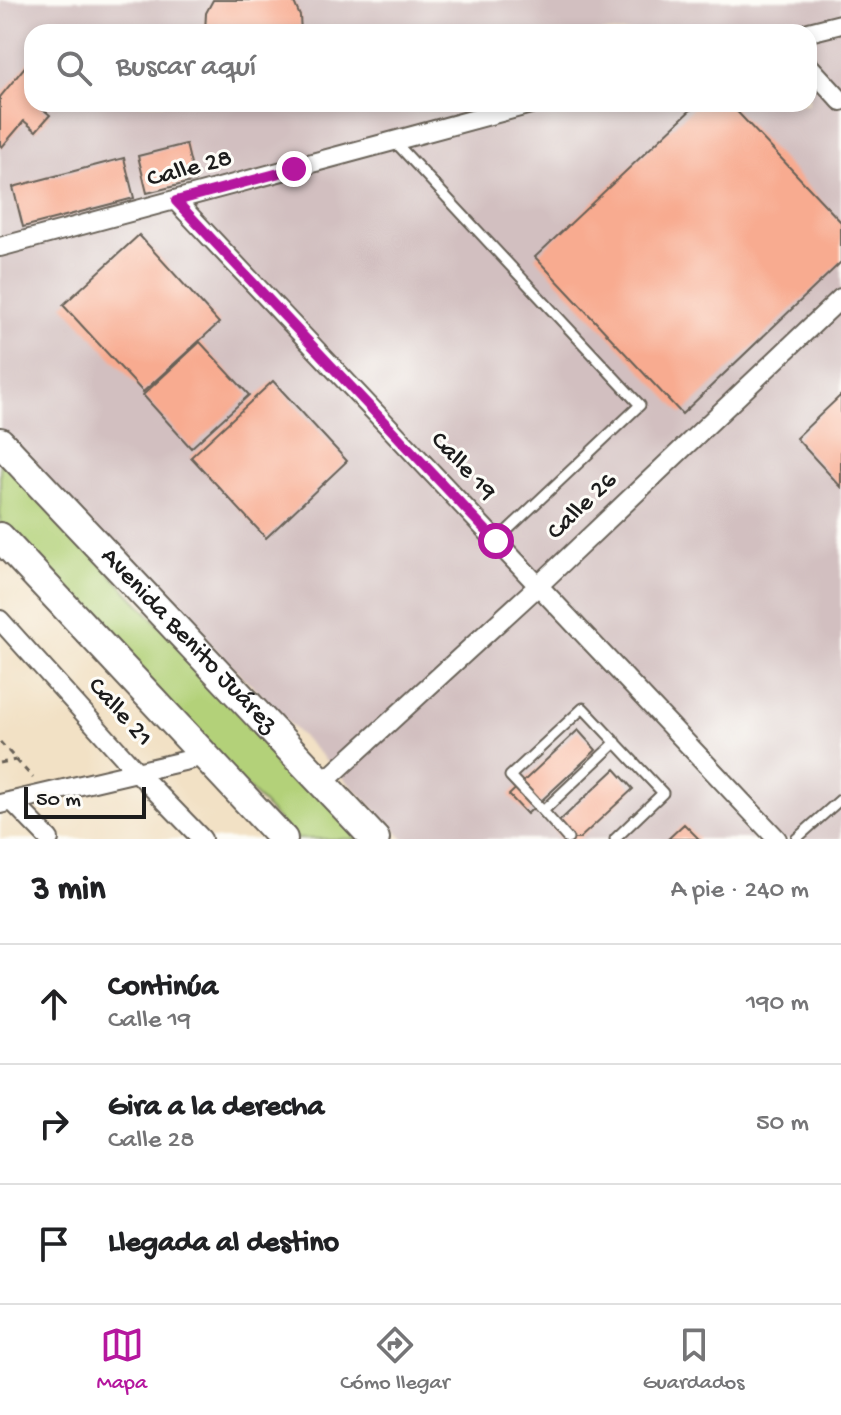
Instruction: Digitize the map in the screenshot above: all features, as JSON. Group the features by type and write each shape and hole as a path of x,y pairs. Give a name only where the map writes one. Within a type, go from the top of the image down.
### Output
{"main road":[{"name":"Avenida Benito Juárez","path":"0,442 375,839"},
{"path":"0,537 283,839"}],"street":[{"path":"817,30 841,24"},
{"path":"817,75 841,101"},
{"name":"Calle 28","path":"0,247 502,112"},
{"name":"Calle 19","path":"176,201 777,839"},
{"name":"Calle 26","path":"323,783 538,586 841,298"},
{"name":"Calle 21","path":"0,620 202,839"},
{"path":"6,802 205,756"},
{"path":"6,802 49,839"}],"lane":[{"path":"395,142 640,405 496,541"},
{"path":"568,839 510,776 583,708 663,793 615,839"},
{"path":"543,811 616,742"},
{"path":"796,839 841,799"}],"path":[{"path":"0,742 37,783"},
{"path":"0,763 16,760"}],"shaded area":[{"path":"0,0 841,0 841,839 404,839 0,432"}],"green space":[{"path":"0,457 362,839 296,839 0,524"}],"building":[{"path":"213,0 293,0 300,24 205,24 206,13"},
{"path":"24,68 24,112 46,112 50,115 36,131 24,121 2,147 0,97"},
{"path":"689,112 738,112 841,222 841,262 682,414 535,257"},
{"path":"186,144 195,181 147,193 138,156"},
{"path":"124,158 134,198 23,227 13,187"},
{"path":"139,235 219,323 143,392 63,305"},
{"path":"200,342 249,395 191,448 143,395"},
{"path":"273,381 347,461 266,538 191,457"},
{"path":"841,395 841,487 796,438"},
{"path":"578,730 596,750 527,814 509,795"},
{"path":"615,769 633,789 579,839 562,839 552,828"},
{"path":"684,824 699,839 668,839"}],"route":[{"path":"294,169 176,201 496,541"}]}
